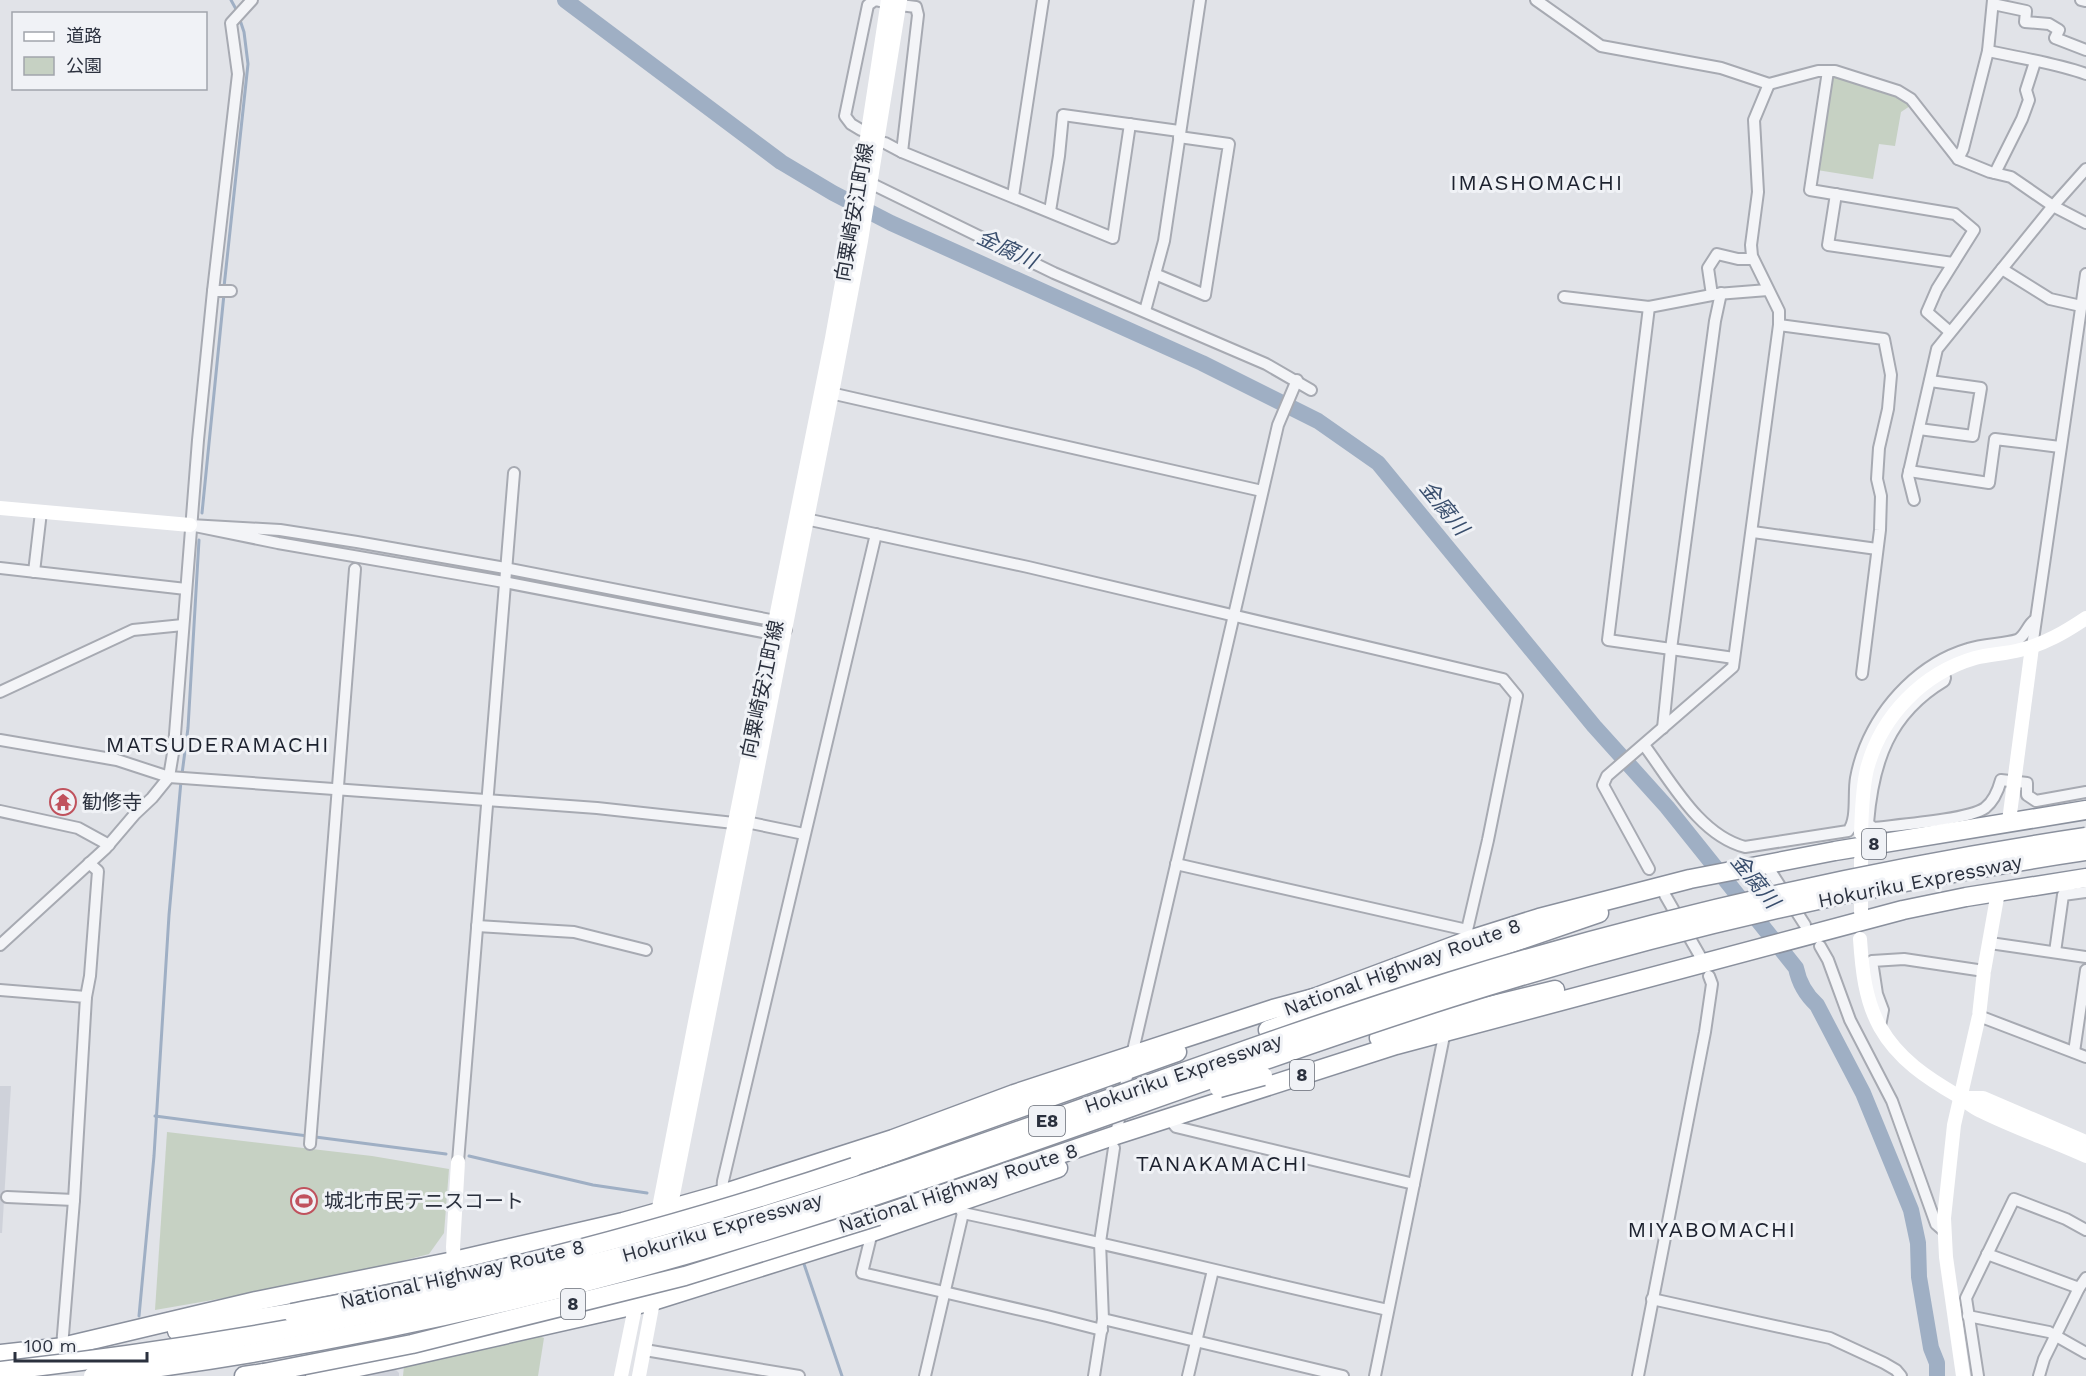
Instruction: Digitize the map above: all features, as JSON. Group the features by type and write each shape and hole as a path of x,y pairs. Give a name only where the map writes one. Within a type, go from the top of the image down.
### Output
{"highway":[{"name":"National Highway Route 8","path":"0,1354 62,1347 292,1312 456,1280 666,1224 854,1167 1130,1063 1244,1027 1469,934 1740,868 2009,821 2086,810"},
{"name":"Hokuriku Expressway","path":"0,1371 99,1360 285,1332 486,1290 590,1265 706,1233 914,1168 1349,1015 1559,949 1723,906 1820,884 1918,864 2086,837"},
{"name":"Hokuriku Expressway","path":"93,1376 291,1346 478,1308 594,1280 711,1248 993,1157 1354,1029 1554,966 1740,917 1821,899 1911,880 2086,851"},
{"name":"8","path":"1169,1119 1330,1066 1445,1032 1730,956 1801,931 1998,892 2086,878"},
{"path":"1033,1126 1227,1046 1395,983 1594,915 1643,891"},
{"path":"993,1157 1035,1146 1132,1113 1263,1076 1422,1024 1571,986 1730,956"},
{"path":"62,1347 256,1301 454,1261 623,1222 722,1194 893,1139 1014,1094 1130,1063"},
{"path":"315,1376 644,1302 875,1224 959,1209 1169,1119"},
{"name":"National Highway Route 8","path":"244,1376 412,1344 685,1276 875,1224 1115,1142"}],"street":[{"path":"177,778 174,747 190,525 238,74 231,23 252,0"},
{"path":"861,130 851,124 845,116 868,5 875,0 916,7 918,15 902,152"},
{"path":"1013,196 1043,0"},
{"path":"1145,311 1164,241 1200,0"},
{"path":"1536,0 1601,46 1721,68 1769,84 1808,73 1835,71 1898,91 1911,99 1958,159 2012,177 2053,206 2086,224"},
{"name":"向粟崎安江町線","path":"621,1376 644,1302 665,1209 778,629 827,392 894,2"},
{"path":"1958,159 1963,149 1988,51 1993,2 2026,11 2025,21 2049,24 2059,30 2055,38 2086,50"},
{"path":"1988,51 2062,66 2086,74"},
{"path":"1995,173 2029,100 2026,90 2035,62"},
{"path":"1828,71 1810,190 1955,214 1974,230 1937,289 1927,312 1950,332"},
{"path":"1650,869 1603,785 1607,776 1733,667 1753,532 1779,325 1779,311 1753,259 1750,245 1758,184 1754,120 1769,84"},
{"path":"1050,211 1059,156 1062,115 1130,124 1228,144 1205,295 1155,274"},
{"path":"885,143 1113,238 1130,124"},
{"path":"1914,500 1908,476 1937,349 2053,206 2086,169"},
{"path":"865,180 1054,273 1266,364 1311,390"},
{"path":"1836,194 1828,245 1953,263"},
{"path":"1663,728 1671,649 1715,321 1716,294 1708,268 1717,254 1738,259 1753,259"},
{"path":"2002,269 2050,299 2081,306"},
{"path":"2009,821 2035,620 2086,274"},
{"path":"1564,297 1649,307 1716,294 1768,290"},
{"path":"215,291 231,291"},
{"path":"1649,307 1608,640 1734,658"},
{"path":"1779,325 1884,339 1891,375 1888,409 1879,448 1877,479 1881,496 1862,674"},
{"path":"1930,381 1981,388 1974,436"},
{"path":"1094,1376 1102,1325 1100,1242 1130,1063 1278,425 1297,382"},
{"path":"827,392 1262,491"},
{"path":"1919,429 2060,447"},
{"path":"1909,471 1989,483 1995,439"},
{"path":"454,1261 458,1162 513,473"},
{"path":"0,508 190,525 280,530 505,568 778,629"},
{"path":"34,572 41,512"},
{"path":"802,518 1028,567 1503,679 1517,696 1469,934 1176,864"},
{"path":"190,525 278,543 778,629"},
{"path":"1753,532 1877,549"},
{"path":"722,1194 723,1181 876,534"},
{"path":"0,568 186,589"},
{"path":"310,1139 355,569"},
{"path":"1642,746 1698,818 1714,833 1737,845 1757,849 1848,831 1853,825 1854,794 1860,760 1878,721 1891,702 1909,683 1926,670 2032,647 2048,641 2086,618"},
{"path":"1861,833 1866,777 1874,749 1896,711 1913,693 1947,666 1983,645 2018,639 2035,620"},
{"path":"0,692 133,630 183,626"},
{"path":"1947,666 1944,681 1928,691 1907,711 1895,726 1884,747 1875,774 1869,823 1873,828 1977,813 1993,800 2001,780 2027,783 2027,795 2036,801 2086,792"},
{"path":"0,740 117,760 177,778 597,808 740,823 804,834"},
{"path":"0,945 109,845 177,778"},
{"path":"0,811 78,828 109,845"},
{"path":"1861,859 1861,912"},
{"path":"62,1347 75,1200 86,997 90,976 98,872 89,863"},
{"path":"1769,869 1801,931"},
{"path":"1963,1376 1944,1231 1947,1179 1954,1125 1979,1016 1984,971 1998,892"},
{"path":"2055,952 2063,895 2086,892"},
{"path":"1665,896 1700,956"},
{"path":"477,926 573,932 646,950"},
{"path":"1860,939 1865,986 1880,1026 1892,1046 1908,1062 1921,1074 1978,1110 2086,1156"},
{"path":"1990,943 2086,957"},
{"path":"1820,946 1828,960 1850,1020 1892,1101 1936,1224 1944,1231"},
{"path":"1880,1026 1883,1010 1877,994 1872,961 1904,959 1984,971"},
{"path":"2074,1052 2086,970"},
{"path":"1638,1376 1705,1032 1712,984 1708,976"},
{"path":"0,990 86,997"},
{"path":"1979,1016 2086,1058"},
{"path":"1375,1376 1445,1032"},
{"path":"1960,1098 1983,1098 2086,1142"},
{"path":"1169,1119 1176,1127 1414,1184"},
{"path":"7,1197 75,1200"},
{"path":"1978,1376 1966,1298 2014,1199 2066,1219 2086,1230"},
{"path":"925,1376 945,1294 959,1209 1388,1310"},
{"path":"875,1224 862,1273 1047,1316 1196,1342 1343,1376"},
{"path":"1987,1254 2079,1288"},
{"path":"1188,1376 1213,1270"},
{"path":"2039,1376 2044,1359 2086,1278"},
{"path":"1652,1299 1830,1338 1884,1363 1901,1376"},
{"name":"向粟崎安江町線","path":"639,1376 645,1350 644,1302"},
{"path":"1968,1316 2049,1332 2086,1353"},
{"path":"645,1350 799,1376"}],"shaded area":[{"path":"0,1086 11,1086 2,1233 0,1233"},
{"path":"394,1368 399,1376 355,1376"}],"green space":[{"path":"1836,75 1893,93 1910,106 1901,112 1895,146 1879,144 1873,179 1817,170 1833,79"},
{"name":"城北市民テニスコート","path":"167,1132 372,1156 449,1169 444,1233 429,1254 328,1280 155,1310"},
{"path":"537,1335 544,1338 538,1376 403,1376 404,1366"}],"waterway":[{"path":"231,0 237,11"},
{"name":"金腐川","path":"565,0 781,162 833,193 891,223 1202,363 1318,421 1378,463 1594,726 1667,807 1796,968 1803,988 1817,1005 1863,1093 1911,1210 1918,1243 1919,1277 1931,1348 1937,1363 1937,1376"},
{"path":"224,287 248,64 244,32 239,17"},
{"path":"202,513 224,294"},
{"path":"182,774 188,728 199,540"},
{"path":"139,1316 154,1156 169,915 181,781"},
{"path":"155,1116 446,1154"},
{"path":"469,1156 593,1185 647,1193"},
{"path":"804,1264 842,1376"}],"place":[{"name":"勧修寺","path":"63,802"},
{"name":"城北市民テニスコート","path":"304,1201"}],"district":[{"name":"IMASHOMACHI","path":"1537,182"},
{"name":"MATSUDERAMACHI","path":"218,744"},
{"name":"TANAKAMACHI","path":"1222,1163"},
{"name":"MIYABOMACHI","path":"1712,1229"}]}
